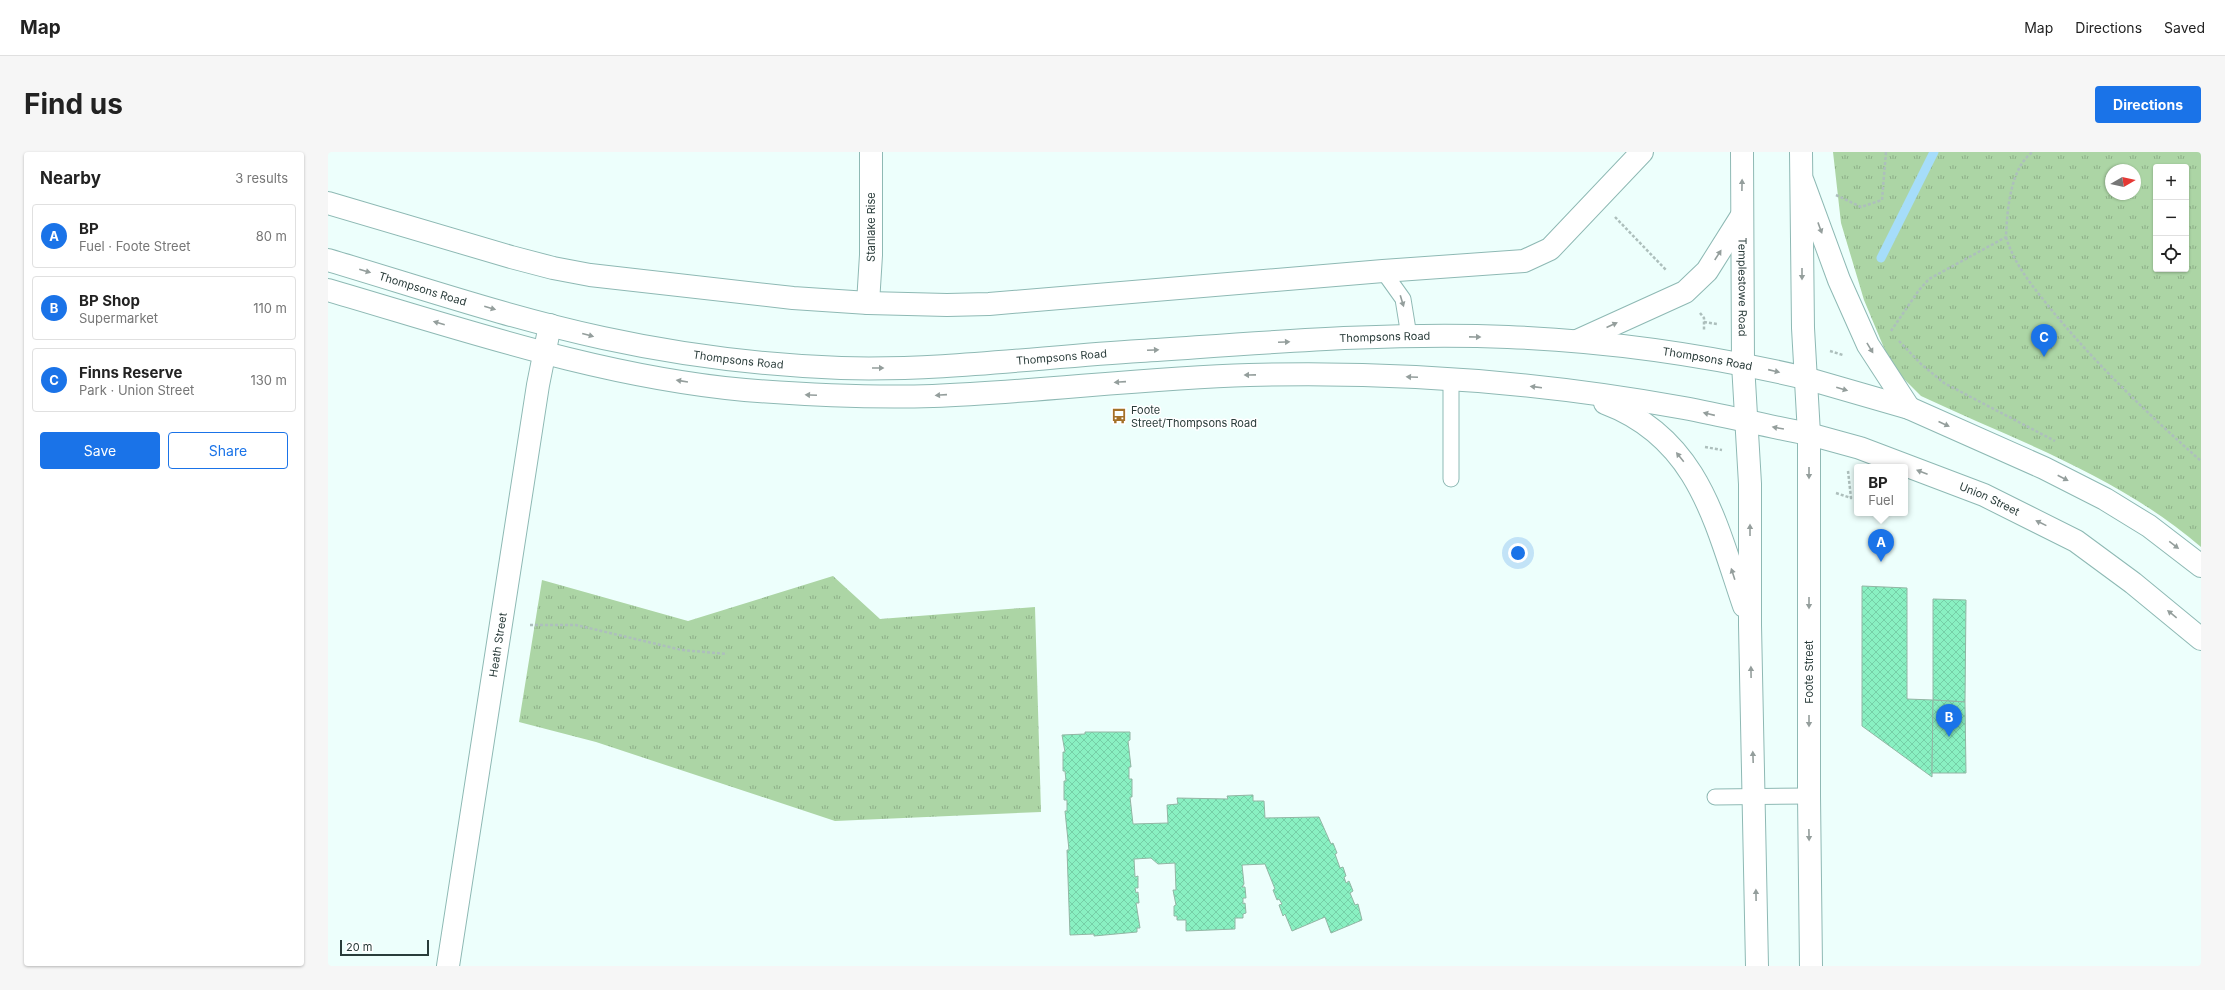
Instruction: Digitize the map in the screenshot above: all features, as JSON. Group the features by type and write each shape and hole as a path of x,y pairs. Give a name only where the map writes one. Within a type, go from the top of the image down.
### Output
{"main road":[{"name":"Stanlake Rise","path":"868,303 872,247 871,152"},
{"path":"328,202 512,257 553,268 590,275 793,298 868,303 947,305 989,304 1383,271 1524,261 1550,249 1642,152"},
{"name":"Templestowe Road","path":"1742,152 1741,217 1743,364 1747,423"},
{"path":"1801,152 1805,378 1909,408 2044,468 2105,499 2148,526 2201,566"},
{"path":"1801,178 1838,280 1868,345 1909,408"},
{"path":"1576,341 1685,292 1707,271 1741,217"},
{"name":"Thompsons Road","path":"328,260 550,325 598,337 655,349 788,365 880,368 997,364 1136,351 1409,336 1507,337 1576,341 1680,353 1743,364 1805,378"},
{"path":"328,290 543,353 620,370 733,388 863,397 935,396 1153,379 1250,375 1354,375 1451,380 1575,392 1685,408 1747,423 1750,484 1750,624 1757,966"},
{"name":"Heath Street","path":"448,966 543,353 550,325"},
{"name":"Foote Street","path":"1805,378 1809,434 1808,796 1812,966"},
{"path":"1575,392 1620,409 1648,424 1667,440 1685,463 1705,494 1750,624"},
{"name":"Union Street","path":"1747,423 1809,434 1860,448 1902,464"},
{"name":"Union Street","path":"1908,466 1984,495 2076,541 2134,583 2201,639"}],"lane":[{"path":"1383,271 1403,298 1409,336"},
{"path":"1451,380 1451,479"},
{"path":"1715,797 1808,796"}],"path":[{"path":"1801,178 1861,207 1882,200 1886,152"},
{"path":"2024,152 2026,156"},
{"path":"2033,152 2026,156 2016,176 2007,208 2006,237 2011,253 2024,275 2074,337 2148,414 2201,461"},
{"path":"1868,345 1891,331 1919,290 1929,279 2006,237"},
{"path":"1891,331 1920,364 1944,383 2060,444"},
{"path":"530,625 576,625 682,650 727,654"}],"green space":[{"path":"1833,152 2201,152 2201,547 2169,522 2136,500 2101,480 2031,445 1921,396 1892,367 1864,300 1841,223"},
{"path":"833,576 880,619 1035,607 1041,812 835,821 596,742 519,722 542,580 688,621"}],"building":[{"path":"1862,586 1907,588 1907,699 1933,700 1932,777 1862,726"},
{"path":"1933,599 1966,600 1965,702 1933,700"},
{"path":"1933,700 1965,702 1966,773 1932,773"},
{"path":"1085,732 1130,732 1130,740 1128,741 1131,767 1129,767 1129,779 1132,779 1132,797 1130,797 1133,824 1168,823 1167,805 1178,804 1177,798 1228,799 1227,796 1253,795 1253,801 1264,801 1265,818 1319,817 1331,844 1333,843 1340,868 1343,867 1346,876 1344,877 1346,883 1349,881 1353,891 1350,893 1355,905 1358,904 1362,920 1331,933 1325,917 1292,931 1285,914 1283,916 1279,905 1282,904 1279,899 1277,900 1273,890 1275,889 1265,864 1242,865 1244,884 1242,887 1245,887 1246,898 1243,898 1243,904 1245,903 1246,913 1243,914 1243,918 1235,918 1235,929 1186,931 1186,920 1177,920 1177,916 1174,916 1174,906 1176,905 1173,890 1176,890 1175,863 1158,864 1151,858 1134,859 1135,877 1138,876 1138,888 1135,888 1136,893 1138,892 1139,903 1136,903 1140,928 1137,928 1137,932 1094,936 1094,934 1070,935 1067,850 1069,850 1065,811 1067,811 1067,800 1064,800 1064,781 1066,781 1065,771 1063,771 1063,752 1065,752 1062,735 1085,734"}],"waterway":[{"path":"1881,258 1934,152"}],"place":[{"name":"Finns Reserve","path":"2044,357"},
{"name":"Foote Street/Thompsons Road","path":"1119,416"},
{"name":"BP","path":"1881,562"},
{"name":"BP Shop","path":"1949,737"}]}
